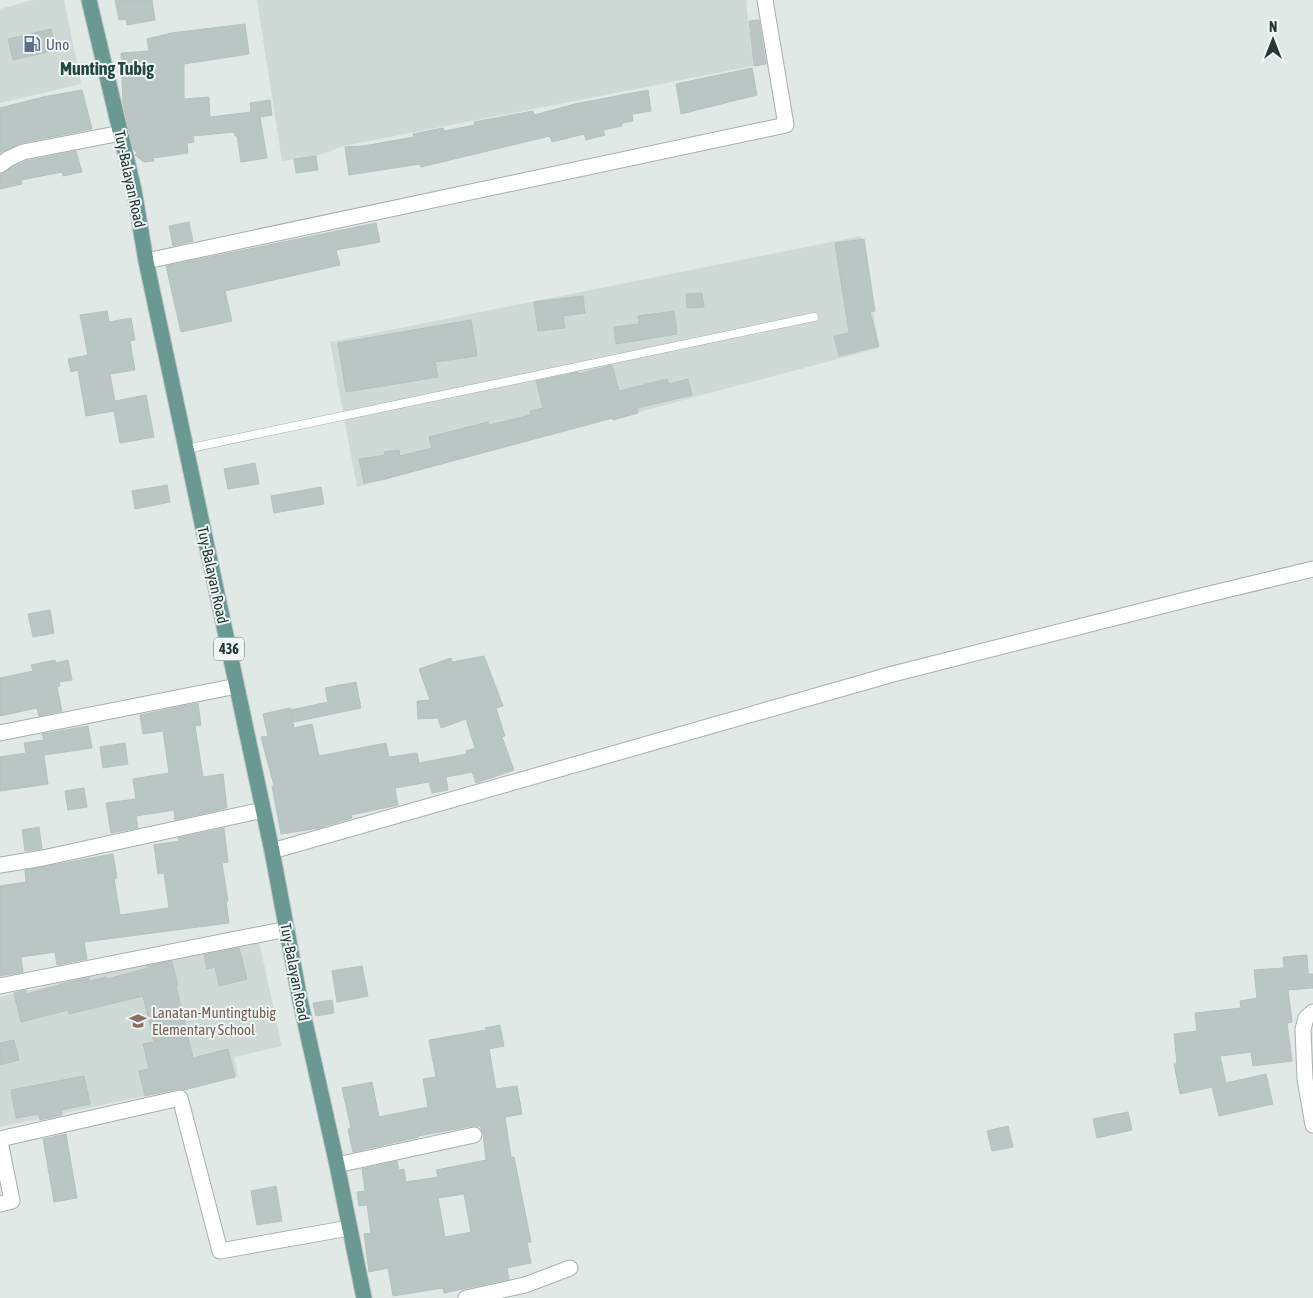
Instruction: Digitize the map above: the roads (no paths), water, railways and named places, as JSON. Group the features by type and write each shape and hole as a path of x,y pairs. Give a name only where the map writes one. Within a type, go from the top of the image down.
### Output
{"main road":[{"name":"Tuy-Balayan Road","path":"89,0 134,190 146,261 272,851 300,1000 337,1165 364,1298"}],"street":[{"path":"146,261 786,125 765,0"},
{"path":"0,165 23,152 121,133"},
{"path":"272,851 893,674 1313,569"},
{"path":"0,733 237,686"},
{"path":"0,865 43,858 263,810"},
{"path":"0,986 286,929"},
{"path":"1313,1012 1306,1018 1303,1029 1305,1079 1313,1124"},
{"path":"0,1204 12,1201 0,1140 180,1098 220,1251 349,1228"},
{"path":"337,1165 474,1135"},
{"path":"466,1298 525,1285 570,1268"}],"lane":[{"path":"186,449 814,317"}],"place":[{"name":"Uno","path":"32,44"},
{"name":"Lanatan-Muntingtubig Elementary School","path":"138,1021"}],"district":[{"name":"Munting Tubig","path":"107,68"}]}
